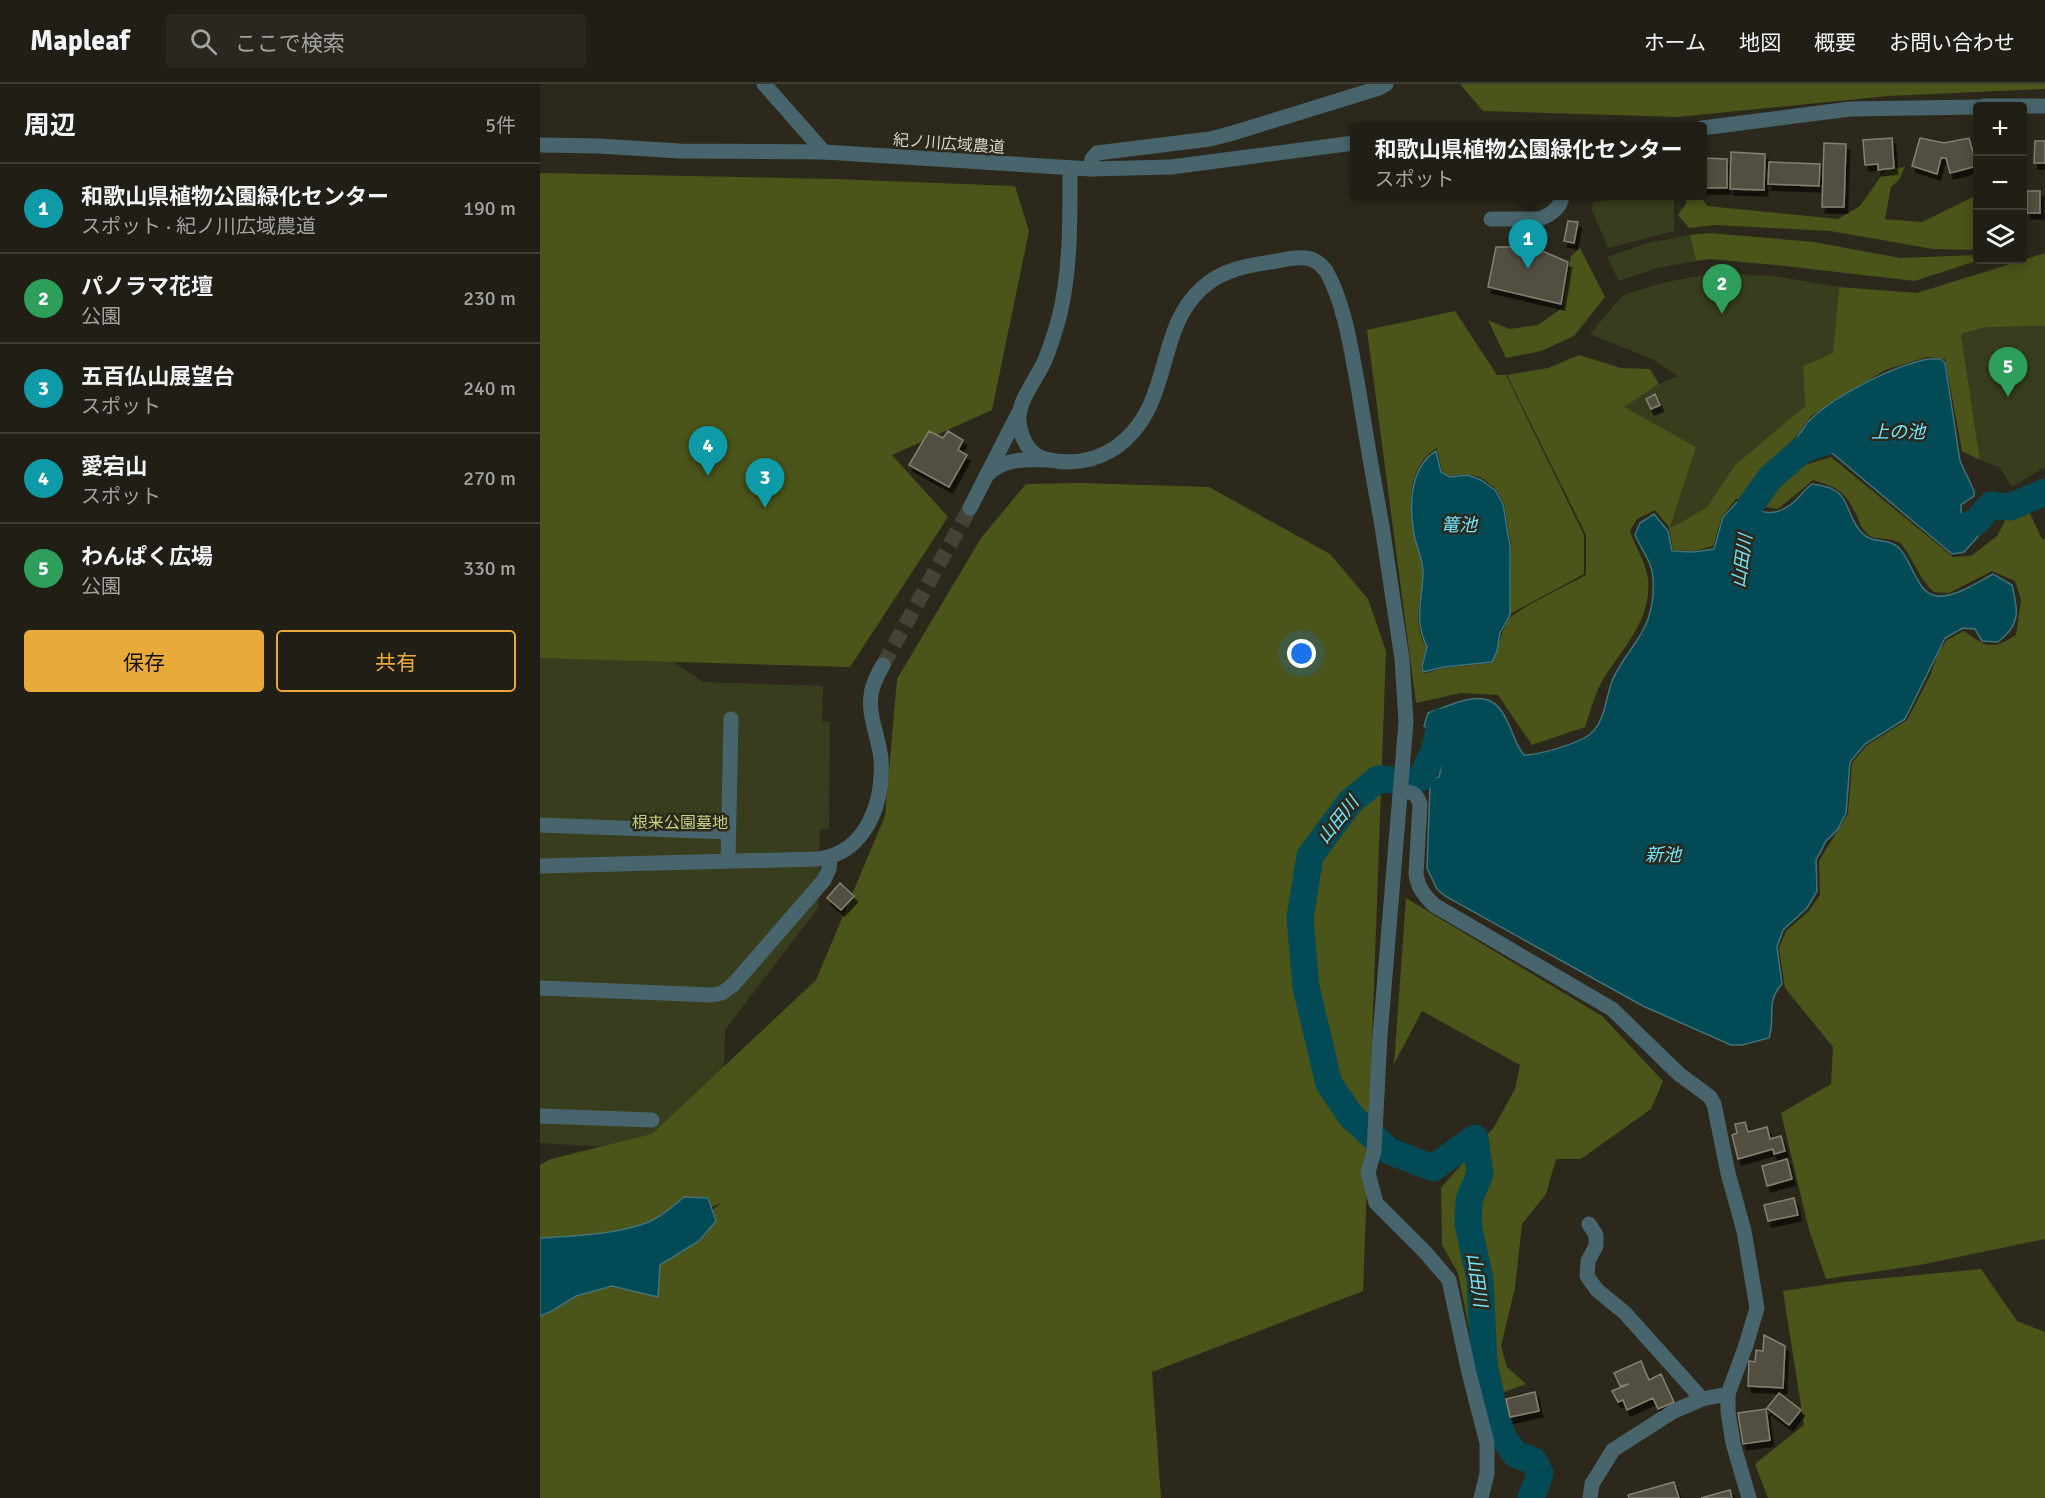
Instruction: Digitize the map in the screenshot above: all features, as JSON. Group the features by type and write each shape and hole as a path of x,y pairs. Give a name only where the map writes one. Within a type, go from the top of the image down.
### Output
{"street":[{"path":"764,84 824,152"},
{"path":"1091,169 1092,159 1097,153 1210,139 1386,84"},
{"path":"2027,105 2045,105"},
{"path":"1707,127 1850,109 1973,107"},
{"name":"紀ノ川広域農道","path":"540,145 680,151 824,152 1091,169 1171,167 1350,144"},
{"path":"970,508 1044,362 1063,302 1070,232 1070,169"},
{"path":"1491,219 1539,219 1558,207 1560,200"},
{"path":"986,477 999,465 1011,462 1029,459 1076,462 1098,458 1121,444 1138,428 1150,407 1178,322 1185,308 1202,288 1214,279 1238,268 1295,258 1308,258 1321,265 1326,272 1344,317 1382,526 1405,685 1406,722 1380,1036 1374,1151 1368,1173 1376,1203 1426,1252 1449,1280 1486,1443 1486,1474 1481,1498"},
{"path":"1020,411 1020,430 1029,449 1041,458 1053,460"},
{"path":"540,866 830,858 850,848 858,841 869,821 880,786 881,761 871,711 871,695 884,665"},
{"path":"728,861 731,719"},
{"path":"1400,791 1413,793 1418,797 1416,874 1423,894 1434,905 1612,1009 1679,1074 1710,1097 1714,1104 1728,1173 1744,1231 1757,1308 1728,1394 1728,1413 1733,1443 1749,1498"},
{"path":"540,825 729,832"},
{"path":"540,988 722,993 733,984 824,880 829,869 830,858"},
{"path":"540,1116 652,1120"},
{"path":"1589,1224 1596,1235 1596,1246 1588,1261 1587,1276 1597,1290 1625,1313 1702,1399"},
{"path":"1590,1498 1592,1484 1613,1450 1674,1411 1702,1399 1728,1394"}],"green space":[{"path":"1460,84 2045,84 2045,89 1888,96 1677,117 1483,111"},
{"path":"1905,167 1899,180 1891,187 1885,219 1922,222 1973,197 1973,250 1933,249 1830,231 1715,225 1689,228 1678,215 1687,202 1685,200 1703,200 1707,206 1838,219 1860,206 1886,169"},
{"path":"540,173 834,179 1015,186 1029,231 992,410 892,455 948,517 850,667 540,658"},
{"path":"1674,200 1674,231 1608,248 1592,210 1593,202"},
{"path":"1709,233 1814,242 1900,258 1973,255 1973,262 1915,281 1710,259 1696,261 1690,235"},
{"path":"1690,235 1696,261 1657,268 1619,281 1607,257 1648,243"},
{"path":"1580,248 1605,297 1574,336 1541,351 1506,358 1488,320 1509,329 1538,325 1562,308 1571,256"},
{"path":"2045,253 2045,326 1987,327 1961,334 1980,460 1962,451 1945,359 1927,357 1885,370 1811,416 1747,502 1736,499 1722,516 1713,546 1694,551 1673,550 1669,527 1655,510 1637,519 1630,531 1647,573 1648,594 1645,609 1633,634 1601,683 1585,727 1532,745 1498,695 1461,693 1416,703 1367,330 1455,311 1497,375 1506,375 1584,535 1584,574 1510,614 1511,545 1504,503 1495,488 1482,478 1468,474 1450,476 1442,471 1437,448 1427,455 1415,476 1411,500 1413,525 1422,565 1418,617 1421,636 1426,647 1421,667 1423,674 1444,668 1492,663 1504,630 1513,615 1586,575 1586,535 1507,375 1548,368 1579,355 1621,368 1650,369 1659,384 1624,407 1696,447 1670,527 1707,507 1735,465 1805,406 1803,366 1833,353 1839,287 1917,293 2010,264 2027,264 2027,259"},
{"path":"1715,273 1774,276 1839,287 1833,354 1803,366 1805,406 1735,465 1707,507 1669,527 1624,406 1659,384 1678,376 1652,359 1590,334 1623,295 1666,282"},
{"path":"2045,326 2045,467 2012,487 1999,467 1980,460 1961,334 1987,327"},
{"path":"1831,457 1953,557 1971,556 1997,536 2007,517 2027,507 2042,539 2045,539 2045,1239 1920,1265 1826,1279 1809,1230 1781,1113 1831,1084 1833,1047 1785,988 1779,948 1786,931 1809,911 1820,895 1819,861 1848,814 1852,763 1866,746 1907,720 1930,676 1938,653 1947,640 1964,631 1984,644 1995,645 2008,640 2016,635 2021,600 2015,581 1992,571 1949,593 1934,592 1924,581 1900,543 1867,534 1847,498 1828,485 1813,480 1778,509 1765,507 1759,503 1771,485 1805,465"},
{"path":"1080,483 1209,487 1330,554 1368,599 1386,651 1363,1291 1152,1372 1161,1498 540,1498 540,1306 612,1286 720,1204 600,1242 540,1250 540,1165 551,1159 652,1134 816,980 885,816 897,679 981,538 1026,484"},
{"name":"根来公園墓地","path":"540,642 646,643 703,682 823,686 822,721 830,722 829,829 820,829 818,908 725,1030 723,1105 677,1151 540,1143"},
{"path":"1406,898 1602,1016 1663,1081 1651,1109 1581,1159 1556,1159 1546,1194 1522,1224 1515,1288 1501,1346 1507,1367 1526,1384 1504,1392 1501,1408 1488,1410 1458,1273 1442,1245 1441,1188 1494,1127 1515,1089 1520,1065 1422,1011 1394,1064"},
{"path":"1981,1269 2017,1321 2045,1332 2045,1498 1768,1498 1755,1464 1804,1425 1783,1291 1844,1282"}],"water":[{"name":"上の池","path":"1928,359 1941,359 1945,363 1960,461 1974,491 1974,496 1961,505 1961,514 1969,517 1985,499 1993,501 1997,515 1964,552 1952,554 1832,453 1812,457 1797,437 1812,418 1851,391 1883,374"},
{"name":"篭池","path":"1436,451 1441,472 1450,477 1468,475 1481,480 1495,490 1503,504 1510,546 1510,615 1500,633 1497,651 1492,662 1444,667 1423,672 1422,666 1427,647 1420,627 1423,570 1413,528 1412,503 1415,479 1420,468"},
{"name":"新池","path":"1812,484 1835,490 1841,495 1855,523 1866,536 1889,542 1898,547 1922,586 1930,594 1940,596 1956,593 1993,574 2012,585 2016,617 2011,629 1998,642 1982,641 1975,629 1963,628 1945,638 1905,719 1865,744 1850,762 1846,813 1838,829 1826,841 1816,860 1817,891 1807,908 1783,930 1777,947 1782,984 1772,1003 1769,1038 1742,1045 1731,1045 1643,1006 1445,896 1437,889 1427,868 1430,788 1433,779 1439,777 1448,736 1446,732 1424,726 1428,713 1477,698 1492,702 1500,709 1524,755 1558,748 1589,735 1602,717 1612,681 1643,630 1650,611 1653,577 1635,535 1640,523 1654,514 1668,531 1672,551 1693,552 1714,549 1723,517 1737,502 1760,511 1780,511 1795,501"},
{"path":"684,1197 708,1198 716,1221 699,1241 660,1265 658,1297 612,1286 576,1296 540,1316 540,1238 593,1234 633,1227 656,1218"}],"building":[{"path":"1892,138 1894,168 1878,170 1878,164 1865,165 1863,140"},
{"path":"1920,138 1944,143 1969,138 1973,152 1973,167 1950,173 1946,158 1941,158 1937,174 1912,166"},
{"path":"2035,141 2045,141 2045,163 2034,163"},
{"path":"1824,143 1846,144 1844,207 1822,207"},
{"path":"1731,152 1765,154 1764,190 1730,189"},
{"path":"1707,158 1727,159 1727,188 1707,188"},
{"path":"1769,162 1820,164 1819,186 1768,184"},
{"path":"2027,191 2040,191 2040,213 2027,213"},
{"path":"1568,221 1578,222 1574,243 1564,241"},
{"path":"1496,247 1533,247 1568,262 1561,304 1488,287"},
{"path":"1655,394 1660,405 1651,409 1646,399"},
{"path":"929,431 943,438 948,431 963,440 958,450 967,455 949,487 909,465"},
{"path":"840,883 854,896 841,910 827,898"},
{"path":"1745,1122 1748,1132 1767,1127 1770,1139 1781,1136 1785,1151 1774,1154 1773,1149 1738,1159 1732,1135 1737,1133 1735,1124"},
{"path":"1787,1159 1792,1179 1767,1186 1762,1166"},
{"path":"1794,1198 1798,1215 1768,1221 1764,1205"},
{"path":"1764,1335 1785,1346 1783,1388 1748,1386 1749,1361 1755,1362 1756,1350 1763,1351"},
{"path":"1641,1361 1649,1380 1661,1374 1674,1402 1658,1409 1653,1398 1627,1410 1623,1400 1618,1402 1612,1391 1629,1384 1620,1386 1614,1373"},
{"path":"1535,1392 1539,1411 1510,1417 1506,1399"},
{"path":"1779,1393 1801,1410 1789,1425 1767,1408"},
{"path":"1766,1409 1770,1440 1743,1444 1738,1413"},
{"path":"1674,1482 1679,1498 1629,1498 1628,1495"},
{"path":"1730,1490 1732,1498 1701,1498"}],"waterway":[{"name":"山田川","path":"1744,544 1750,506 1770,478 1802,450 1841,438"},
{"name":"山田川","path":"1968,525 1976,522 1991,505 2010,507 2045,492"},
{"name":"山田川","path":"1465,735 1458,728 1441,722 1434,752 1421,778 1410,781 1378,779 1350,802 1310,856 1300,918 1306,987 1329,1084 1351,1116 1389,1151 1433,1168 1475,1138 1480,1174 1469,1200 1468,1224 1480,1280 1484,1363 1493,1407 1503,1437 1515,1454 1534,1461 1540,1474 1531,1498"},
{"path":"1536,1485 1545,1488 1540,1498"}],"tunnel":[{"path":"883,665 970,508"}],"place":[{"name":"和歌山県植物公園緑化センター","path":"1528,269"},
{"name":"パノラマ花壇","path":"1722,314"},
{"name":"わんぱく広場","path":"2008,397"},
{"name":"愛宕山","path":"708,476"},
{"name":"五百仏山展望台","path":"765,508"}]}
